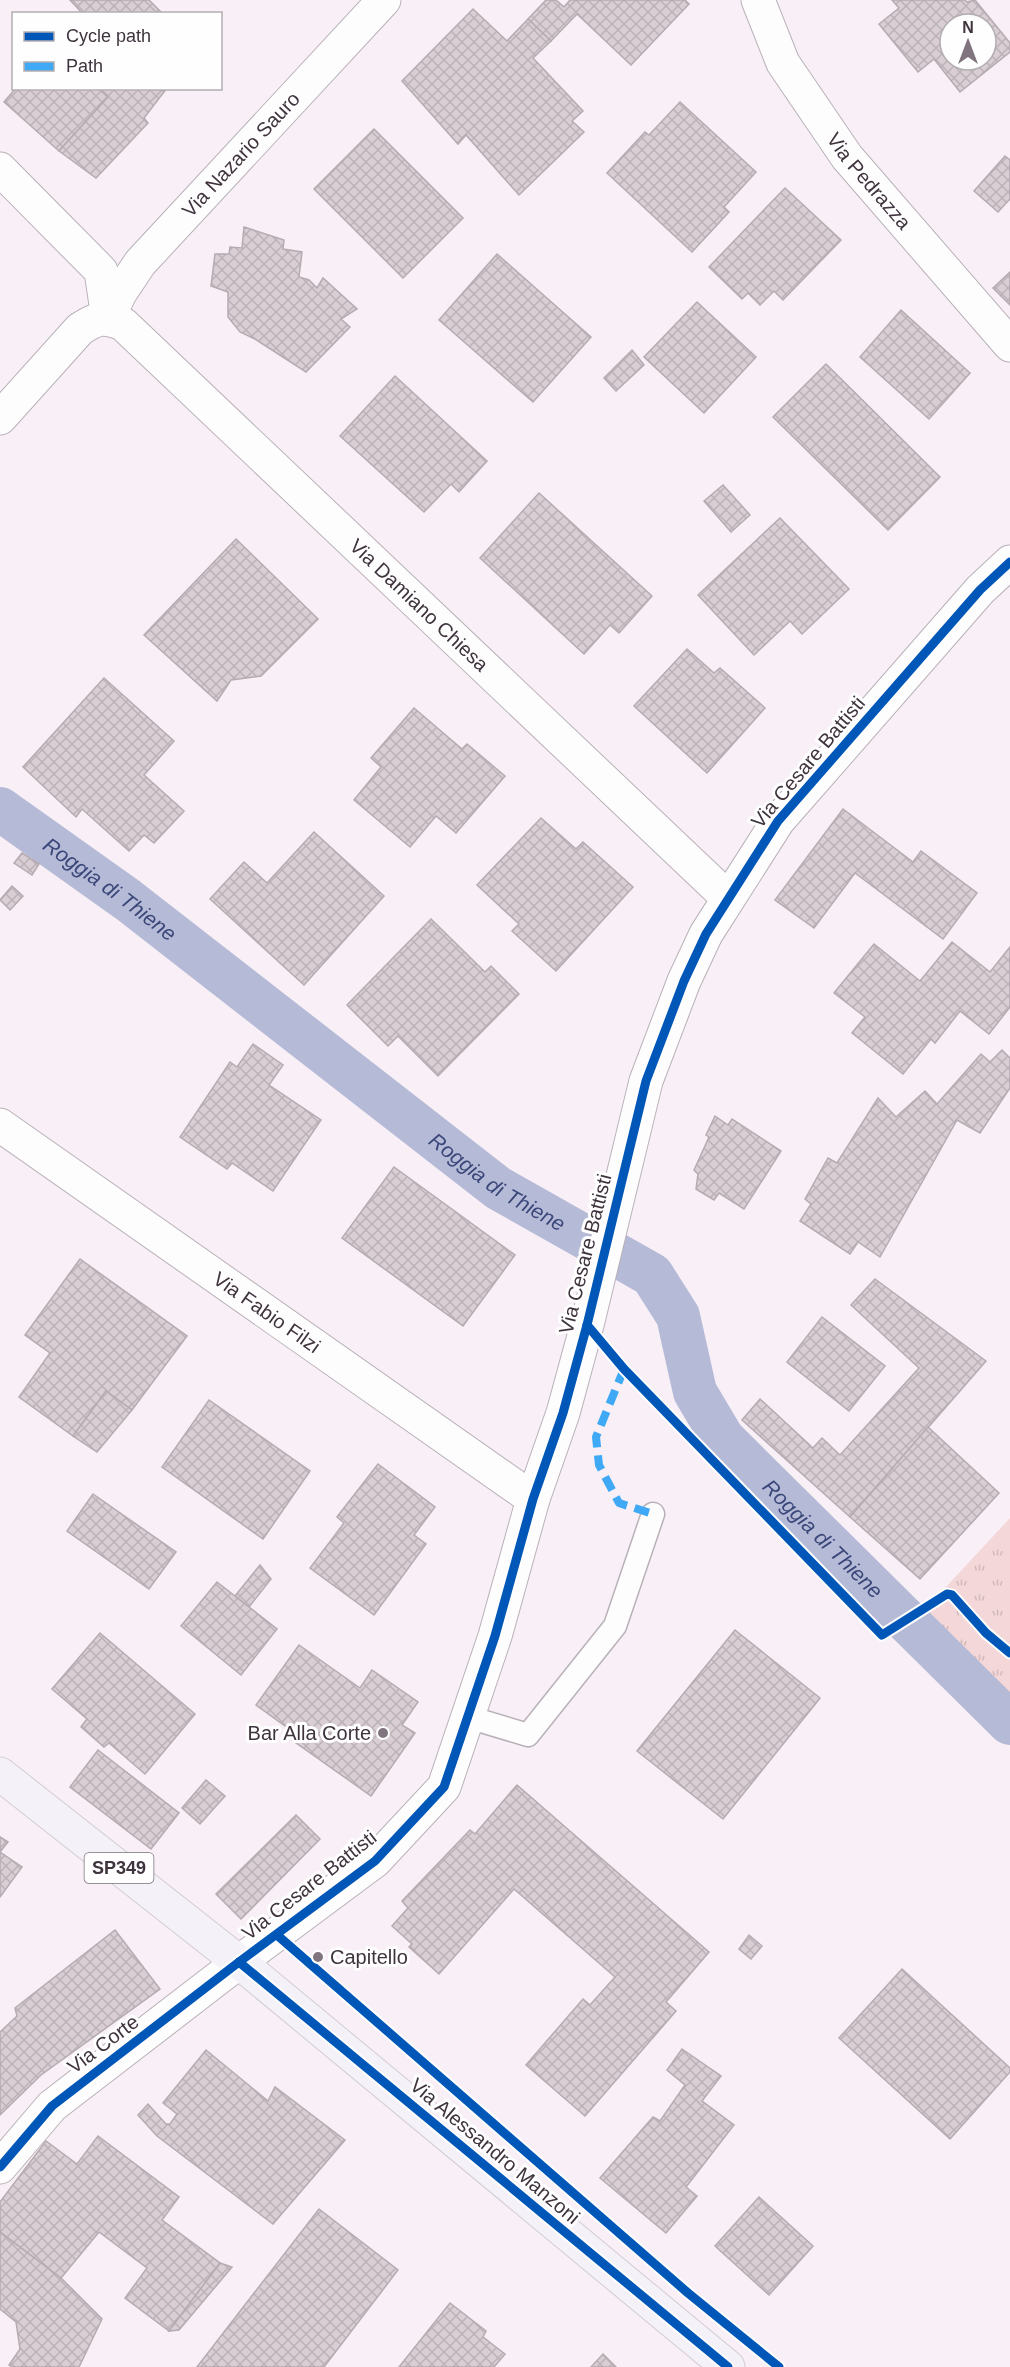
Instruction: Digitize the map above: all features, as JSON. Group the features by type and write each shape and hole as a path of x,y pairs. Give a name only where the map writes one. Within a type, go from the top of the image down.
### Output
{"main road":[{"name":"Via Alessandro Manzoni","path":"0,1774 238,1962 728,2367"}],"street":[{"name":"Via Nazario Sauro","path":"108,318 120,293 140,263 384,0"},
{"name":"Via Pedrazza","path":"758,0 783,63 847,157 1010,345"},
{"path":"0,169 101,271 108,318 93,320 80,329 0,418"},
{"name":"Via Damiano Chiesa","path":"108,318 131,330 728,898"},
{"name":"Via Cesare Battisti","path":"238,1962 375,1861 444,1787 495,1635 533,1499 562,1413 590,1310 646,1081 684,981 706,934 777,821 980,590 1010,562"},
{"name":"Via Fabio Filzi","path":"0,1125 533,1499"},
{"name":"Via Corte","path":"0,2167 52,2106 238,1962"}],"lane":[{"path":"468,1717 528,1735 615,1626 653,1514"}],"green space":[{"path":"1010,1518 1010,1711 919,1616"}],"building":[{"path":"70,0 149,0 161,12 81,12"},
{"path":"546,0 556,0 564,7 570,0 685,0 689,4 631,65 577,14 551,41 528,19"},
{"path":"892,0 965,0 967,2 975,0 985,12 938,12 938,64 934,59 918,72 879,24 899,8"},
{"path":"473,9 507,41 528,19 551,41 533,58 583,111 572,121 584,132 519,195 466,135 458,144 402,81"},
{"path":"998,28 1010,43 1010,52 998,62"},
{"path":"944,72 985,72 960,92"},
{"path":"14,90 100,90 108,97 59,151 4,102"},
{"path":"100,90 165,90 144,118 148,123 96,178 59,151 108,97"},
{"path":"680,102 756,172 724,207 729,212 692,252 607,173 645,132 649,135"},
{"path":"374,129 463,218 403,278 314,189"},
{"path":"1005,156 1010,160 1010,199 998,212 974,191"},
{"path":"785,188 841,240 783,300 774,291 760,305 748,293 742,299 709,267"},
{"path":"244,227 284,240 283,249 302,252 299,277 309,280 317,288 323,278 357,309 341,319 350,327 306,372 240,332 228,317 228,292 211,286 215,254 229,254 230,247 242,248"},
{"path":"497,254 591,337 533,402 439,320"},
{"path":"1010,272 1010,305 993,288"},
{"path":"697,302 756,357 704,413 644,357"},
{"path":"901,310 970,373 929,419 860,357"},
{"path":"632,350 644,365 616,391 604,378"},
{"path":"826,364 940,477 888,530 773,417"},
{"path":"395,376 487,461 459,492 451,484 424,512 340,436"},
{"path":"723,485 750,515 731,532 704,501"},
{"path":"539,493 652,596 619,633 610,625 584,654 480,558"},
{"path":"780,518 849,589 802,634 790,621 754,655 698,595"},
{"path":"236,539 318,619 261,676 231,680 217,701 144,635"},
{"path":"687,649 714,673 720,668 765,708 707,773 634,706"},
{"path":"104,678 174,741 144,775 184,811 154,843 144,835 129,851 82,809 76,817 23,767"},
{"path":"414,708 462,749 467,744 505,776 456,833 436,816 410,847 354,800 381,767 371,758"},
{"path":"843,809 913,862 921,851 977,893 943,939 855,873 814,928 775,900"},
{"path":"541,818 576,849 583,842 633,887 556,971 512,931 519,924 477,885"},
{"path":"314,832 384,896 304,985 210,899 244,862 267,883"},
{"path":"22,853 39,864 32,875 14,863"},
{"path":"12,886 23,896 10,910 0,900"},
{"path":"431,919 485,972 491,966 519,994 438,1076 398,1036 388,1046 347,1005"},
{"path":"952,942 990,972 1010,947 1010,1007 989,1034 960,1011 935,1043 931,1039 903,1074 852,1033 865,1017 834,993 874,944 920,981"},
{"path":"253,1044 283,1065 269,1085 321,1120 273,1191 232,1163 227,1169 180,1137 230,1062 237,1067"},
{"path":"1002,1050 1010,1058 1010,1088 980,1133 957,1120 880,1257 858,1242 850,1254 800,1221 811,1204 805,1199 828,1158 837,1163 878,1098 896,1117 925,1091 937,1104 981,1054 990,1062"},
{"path":"715,1116 728,1125 732,1119 781,1151 744,1209 719,1193 714,1200 696,1189 698,1174 694,1170 709,1137 706,1135"},
{"path":"394,1167 515,1255 463,1326 342,1238"},
{"path":"80,1259 187,1336 132,1410 106,1391 73,1436 19,1397 50,1353 25,1335"},
{"path":"875,1279 986,1361 850,1517 742,1420 760,1399 813,1448 822,1438 840,1455 919,1368 851,1305"},
{"path":"822,1317 885,1366 849,1411 787,1362"},
{"path":"106,1391 132,1410 97,1452 73,1436"},
{"path":"209,1400 310,1471 263,1539 162,1467"},
{"path":"928,1427 999,1493 920,1579 850,1517"},
{"path":"378,1464 435,1507 414,1535 426,1544 374,1615 310,1568 344,1523 337,1517"},
{"path":"93,1494 176,1552 149,1589 67,1531"},
{"path":"260,1565 271,1579 249,1607 235,1596"},
{"path":"217,1582 277,1629 241,1675 181,1626"},
{"path":"735,1630 820,1698 723,1819 637,1751"},
{"path":"100,1633 195,1714 145,1774 109,1743 104,1747 81,1727 87,1719 52,1689"},
{"path":"299,1645 360,1688 372,1670 418,1702 402,1725 415,1733 371,1796 292,1740 296,1734 256,1705"},
{"path":"98,1750 179,1813 151,1849 70,1787"},
{"path":"206,1780 225,1796 200,1824 182,1808"},
{"path":"517,1785 709,1952 666,2002 676,2011 585,2116 526,2065 583,1999 590,2005 615,1977 514,1889 439,1974 409,1947 412,1944 392,1926 408,1908 402,1901 470,1830 475,1834"},
{"path":"296,1815 320,1839 241,1919 216,1894"},
{"path":"0,1837 8,1842 0,1852"},
{"path":"0,1852 22,1867 0,1897"},
{"path":"115,1930 160,1989 41,2075 0,2115 0,2032 17,2016 15,2008"},
{"path":"749,1935 762,1946 751,1959 739,1949"},
{"path":"902,1969 1010,2068 1010,2072 950,2139 839,2038"},
{"path":"682,2049 721,2076 702,2101 734,2125 686,2187 697,2196 666,2233 600,2178 653,2117 660,2121 685,2085 667,2070"},
{"path":"206,2050 268,2101 275,2087 345,2140 273,2224 157,2136 138,2115 148,2104 166,2124 170,2124 177,2114 163,2103"},
{"path":"98,2136 179,2197 162,2220 220,2263 169,2331 125,2298 147,2268 99,2232 61,2278 0,2232 0,2202 46,2141 77,2164"},
{"path":"759,2197 813,2246 769,2295 715,2246"},
{"path":"319,2209 398,2270 324,2367 197,2367"},
{"path":"0,2232 61,2278 102,2319 79,2367 12,2367 9,2365 20,2349 16,2322 0,2309"},
{"path":"220,2263 232,2267 179,2330 169,2331"},
{"path":"450,2303 486,2331 483,2337 505,2354 494,2367 399,2367"},
{"path":"603,2354 616,2367 591,2367"}],"waterway":[{"name":"Roggia di Thiene","path":"0,809 128,900 498,1188 652,1275 678,1316 695,1392 723,1439 1010,1723"}],"marked path":[{"path":"624,1369 596,1437 599,1465 619,1503 653,1514"}],"cycle path":[{"path":"0,2167 52,2106 375,1861 444,1787 495,1636 533,1499 563,1413 587,1325 646,1081 684,981 706,934 778,821 980,590 1010,562"},
{"path":"587,1325 624,1369 882,1635 947,1594 952,1595 986,1633 1010,1653"},
{"path":"277,1935 688,2293 779,2367"},
{"path":"239,1962 728,2367"}],"place":[{"name":"Bar Alla Corte","path":"383,1733"},
{"name":"Capitello","path":"318,1957"}]}
